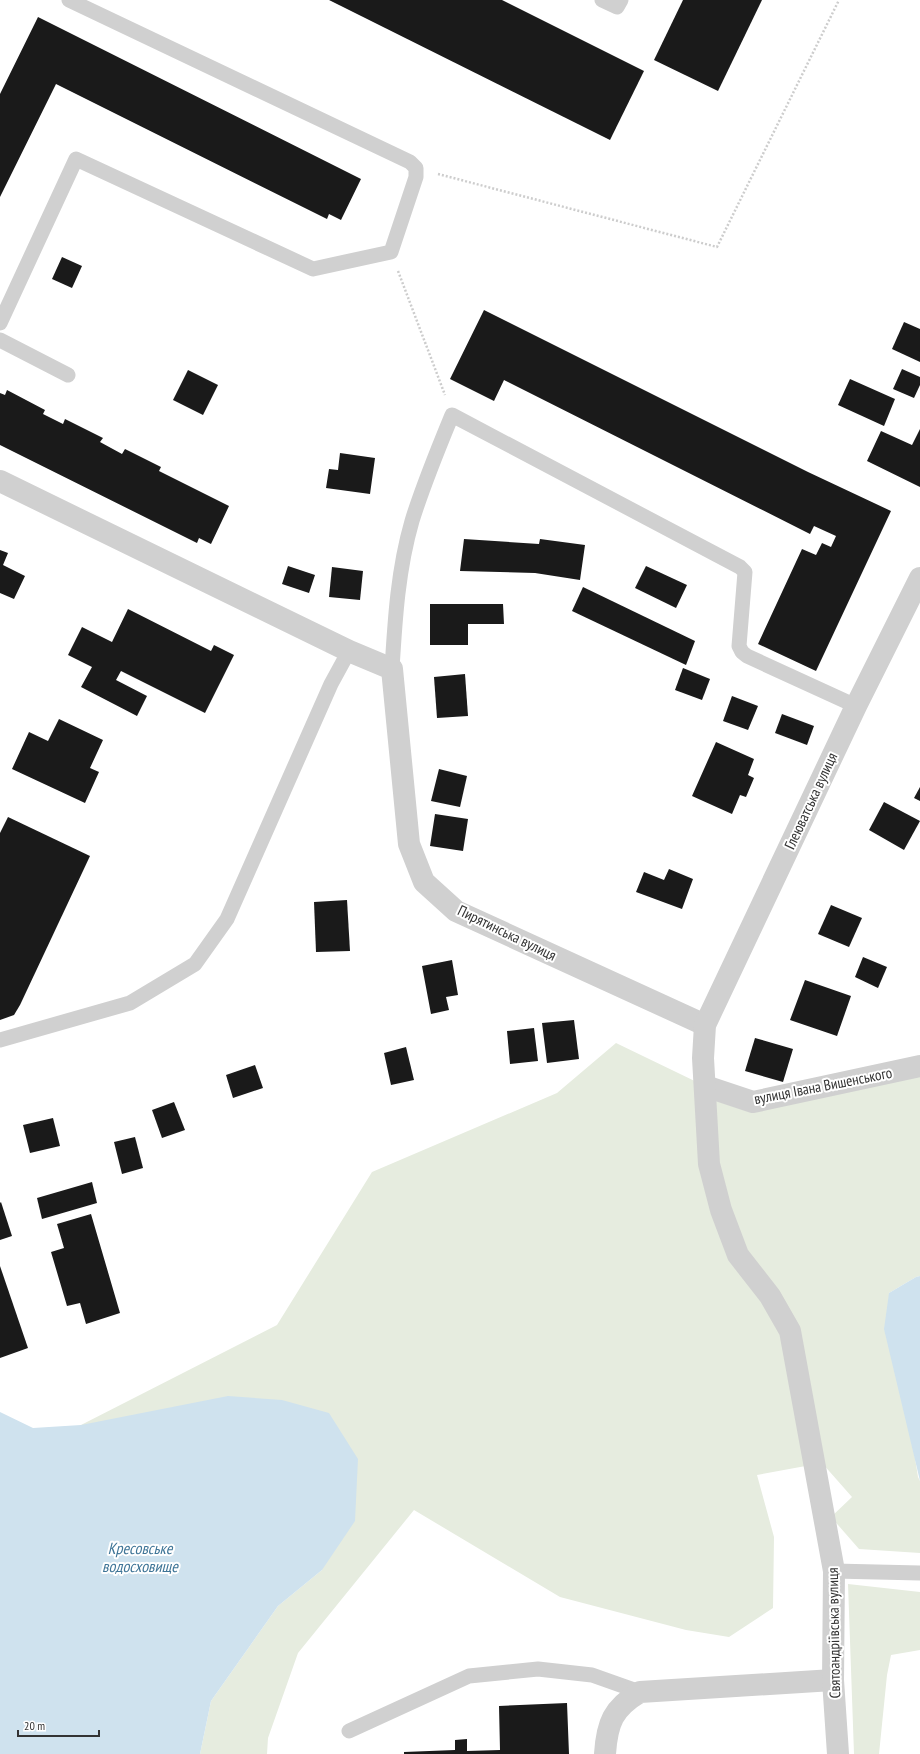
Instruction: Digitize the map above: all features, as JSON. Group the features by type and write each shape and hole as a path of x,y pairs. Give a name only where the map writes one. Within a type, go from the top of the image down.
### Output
{"street":[{"path":"0,481 349,651 392,669"},
{"name":"Глеюватська вулиця","path":"705,1025 856,706 920,578"},
{"name":"Пирятинська вулиця","path":"392,669 409,844 424,882 456,910 705,1025"},
{"name":"Святоандріївська вулиця","path":"705,1025 703,1058 709,1164 721,1210 738,1255 770,1296 790,1331 834,1571 833,1680 838,1754"},
{"name":"вулиця Івана Вишенського","path":"705,1086 753,1102 920,1066"},
{"path":"605,1754 606,1734 613,1715 626,1701 640,1692 833,1680"}],"lane":[{"path":"0,323 76,159 313,269 391,252 416,177 416,168 410,162 69,0"},
{"path":"602,0 617,7 620,0"},
{"path":"0,340 68,375"},
{"path":"392,669 397,595 412,521 432,462 452,415 740,566 745,572 746,581 739,646 742,652 747,656 856,706"},
{"path":"0,1040 130,1003 195,964 227,919 330,684 349,651"},
{"path":"834,1571 920,1573"},
{"path":"349,1731 469,1676 538,1668 592,1675 640,1692"}],"path":[{"path":"416,168 717,247 839,0"},
{"path":"391,252 452,415"}],"shaded area":[{"path":"616,1043 705,1086 753,1102 920,1066 920,1276 889,1293 918,1477 920,1481 920,1553 859,1549 831,1517 852,1497 822,1463 757,1475 774,1537 773,1608 729,1637 686,1630 560,1597 414,1510 298,1653 268,1738 267,1754 200,1754 211,1701 278,1606 322,1570 81,1425 277,1325 372,1172 557,1093"},
{"path":"848,1584 920,1592 920,1650 891,1655 887,1675 879,1754 854,1754"}],"water":[{"path":"920,1276 920,1481 884,1329 889,1293"},
{"name":"Кресовське водосховище","path":"228,1396 282,1400 329,1413 358,1459 355,1521 322,1570 278,1606 211,1701 200,1754 0,1754 0,1412 33,1428 81,1425"}],"building":[{"path":"329,0 502,0 644,71 610,140"},
{"path":"683,0 762,0 718,91 654,60"},
{"path":"38,17 361,179 341,220 329,214 327,219 56,84 0,197 0,94"},
{"path":"62,257 82,266 72,288 52,279"},
{"path":"484,310 808,472 891,511 816,671 758,644 802,549 816,555 822,543 831,547 836,536 814,526 810,534 504,380 494,401 450,379"},
{"path":"904,322 920,329 920,362 892,349"},
{"path":"902,369 920,377 920,385 914,398 893,389"},
{"path":"188,370 218,385 203,415 173,400"},
{"path":"850,379 895,399 884,426 838,405"},
{"path":"7,390 45,410 43,414 63,424 65,419 103,438 100,442 122,454 125,449 161,467 159,471 229,506 211,544 199,538 197,543 0,445 0,393 5,395"},
{"path":"920,429 920,487 867,461 881,431 912,445"},
{"path":"340,453 375,458 370,494 326,488 329,469 338,470"},
{"path":"464,539 539,544 540,539 585,545 580,580 535,573 460,571"},
{"path":"0,550 8,553 3,565 25,576 14,599 0,593"},
{"path":"288,566 315,575 309,593 282,584"},
{"path":"646,566 687,585 676,608 635,588"},
{"path":"332,567 363,571 360,600 329,597"},
{"path":"583,587 695,641 686,665 572,611"},
{"path":"430,604 503,604 504,624 468,624 468,645 430,645"},
{"path":"128,609 211,651 214,645 234,655 205,713 121,671 116,680 147,696 137,716 81,687 92,667 68,655 82,627 112,642"},
{"path":"683,668 710,679 702,700 675,690"},
{"path":"465,674 468,716 437,718 434,677"},
{"path":"732,696 758,706 748,730 723,721"},
{"path":"782,714 814,726 807,745 775,733"},
{"path":"59,719 103,740 90,768 99,772 85,803 12,769 29,732 48,741"},
{"path":"716,742 754,759 748,775 754,778 746,797 740,795 732,814 692,796"},
{"path":"439,769 467,776 460,807 431,801"},
{"path":"920,787 920,801 914,798"},
{"path":"884,802 920,821 904,850 869,830"},
{"path":"435,814 468,819 463,851 430,846"},
{"path":"8,817 90,856 20,1005 14,1015 0,1020 0,833"},
{"path":"669,869 693,879 682,909 636,892 644,872 664,880"},
{"path":"347,900 350,951 316,952 314,902"},
{"path":"831,905 862,918 849,947 818,934"},
{"path":"863,957 887,967 878,988 855,977"},
{"path":"452,960 458,995 446,997 449,1010 431,1014 422,966"},
{"path":"805,980 851,996 837,1036 790,1020"},
{"path":"574,1020 579,1059 547,1063 542,1023"},
{"path":"534,1028 538,1061 510,1064 507,1031"},
{"path":"755,1038 793,1049 783,1082 745,1071"},
{"path":"406,1047 414,1080 391,1085 384,1053"},
{"path":"255,1065 263,1088 233,1098 226,1075"},
{"path":"174,1102 185,1130 162,1138 152,1110"},
{"path":"53,1118 60,1146 30,1153 23,1125"},
{"path":"135,1137 143,1168 122,1174 114,1142"},
{"path":"92,1182 97,1203 42,1219 37,1198"},
{"path":"1,1202 12,1236 0,1240 0,1203"},
{"path":"91,1214 120,1313 86,1324 80,1303 67,1306 51,1252 64,1248 57,1224"},
{"path":"0,1266 28,1348 0,1358"},
{"path":"567,1703 569,1754 404,1754 404,1752 455,1750 455,1740 467,1739 467,1751 500,1750 499,1706"}]}
